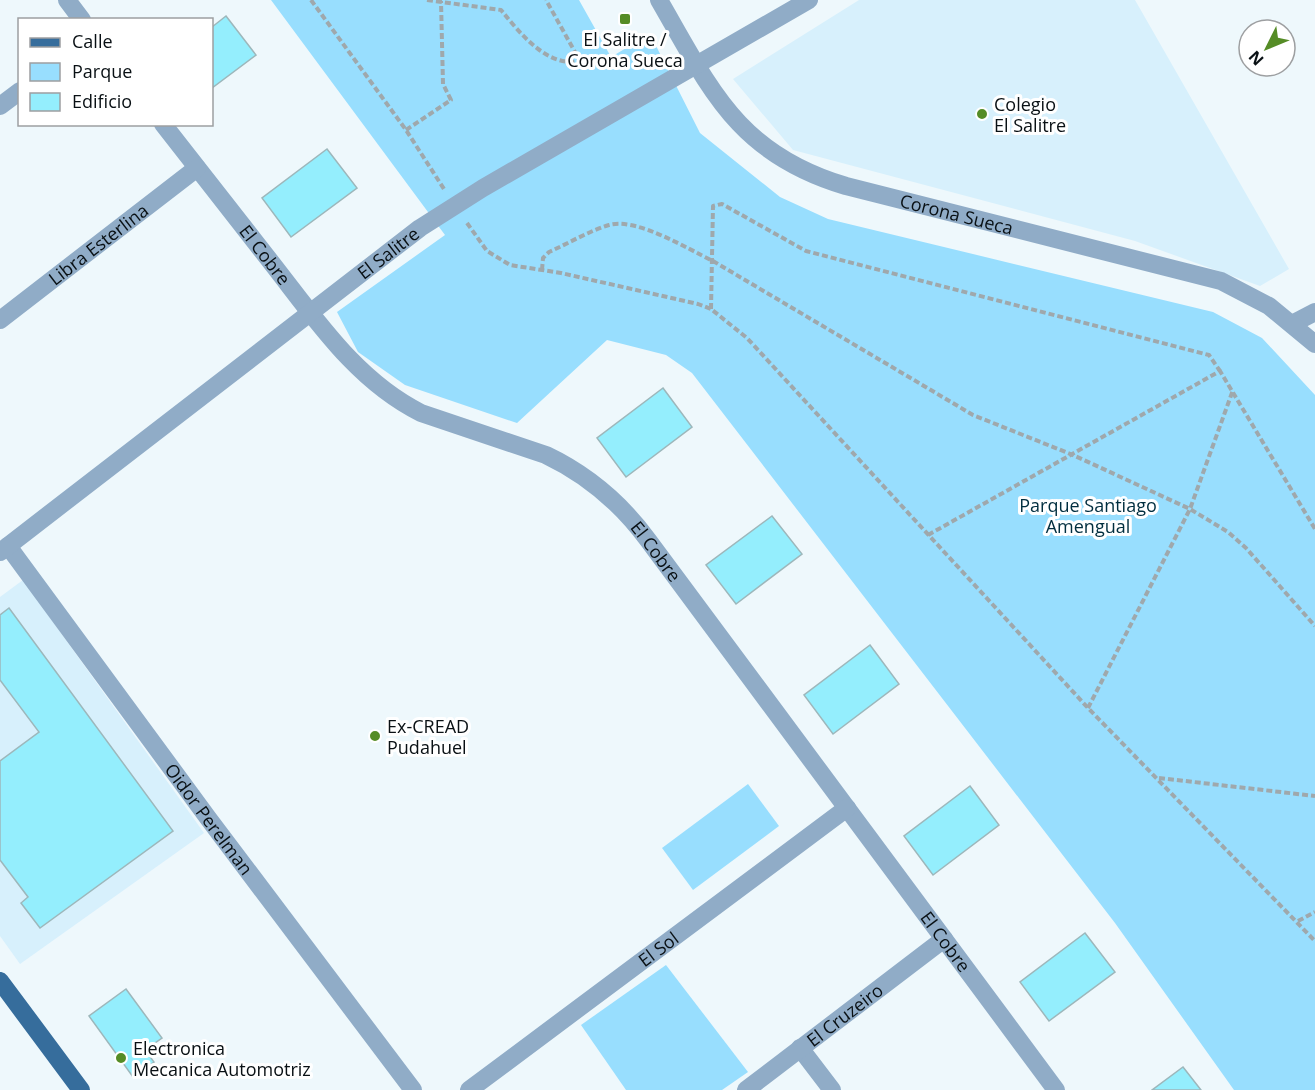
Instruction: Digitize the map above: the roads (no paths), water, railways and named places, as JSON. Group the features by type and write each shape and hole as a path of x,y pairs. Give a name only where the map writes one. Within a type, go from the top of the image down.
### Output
{"main road":[{"path":"0,981 81,1090"}],"street":[{"path":"67,0 80,18"},
{"name":"Corona Sueca","path":"659,0 714,95 741,127 766,149 799,169 846,186 1221,281 1269,306 1315,344"},
{"name":"El Salitre","path":"4,549 309,312 454,206 809,0"},
{"path":"0,106 18,92"},
{"name":"El Cobre","path":"165,126 309,312 351,362 402,404 441,421 546,455 584,475 634,521 1056,1090"},
{"name":"Libra Esterlina","path":"0,320 197,168"},
{"path":"1292,324 1315,312"},
{"name":"Oidor Perelman","path":"4,549 414,1090"},
{"name":"El Sol","path":"469,1090 847,808"},
{"name":"El Cruzeiro","path":"746,1090 944,939"},
{"path":"800,1048 832,1090"}],"place":[{"name":"El Salitre / Corona Sueca","path":"625,19"},
{"name":"Colegio El Salitre","path":"982,114"},
{"name":"Ex-CREAD Pudahuel","path":"375,736"},
{"name":"Electronica Mecanica Automotriz","path":"121,1058"}],"park label":[{"name":"Parque Santiago Amengual","path":"1088,515"}]}
